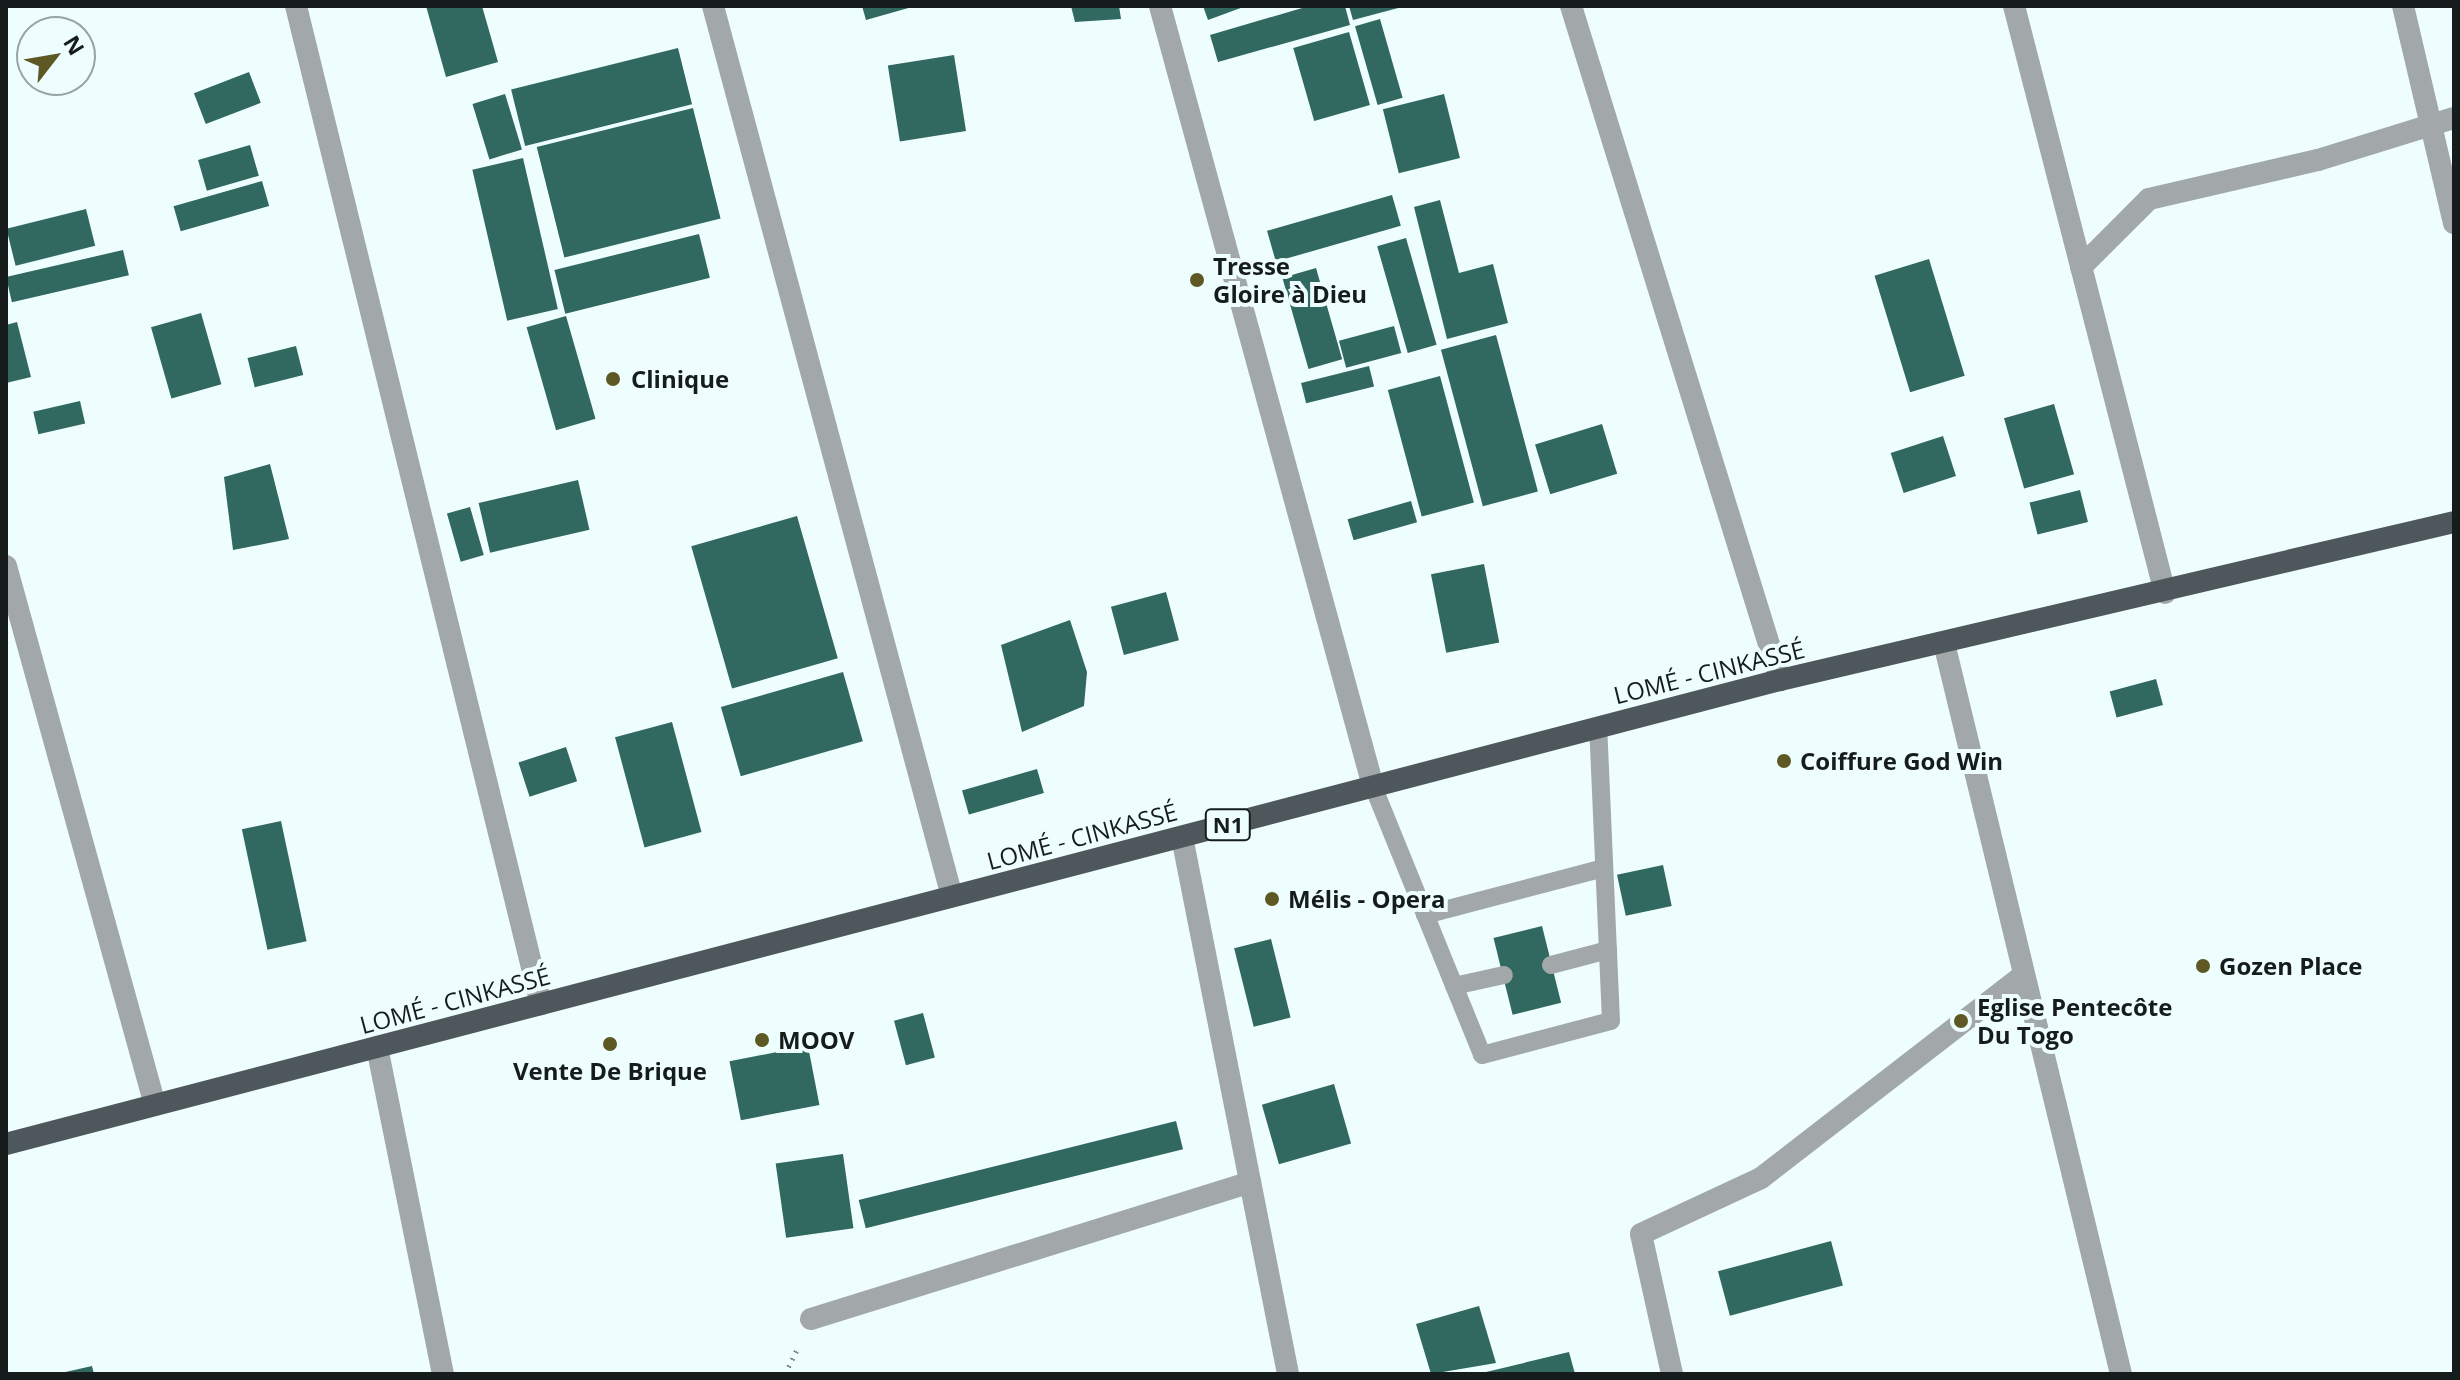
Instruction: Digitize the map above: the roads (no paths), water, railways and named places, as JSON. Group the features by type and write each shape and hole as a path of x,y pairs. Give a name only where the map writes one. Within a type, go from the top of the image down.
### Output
{"highway":[{"name":"LOMÉ - CINKASSÉ","path":"6,1144 1780,680 2165,593 2454,522"}],"street":[{"path":"296,6 541,1004"},
{"path":"713,6 952,897"},
{"path":"1160,6 1373,786"},
{"path":"1571,6 1780,680"},
{"path":"2014,6 2165,593"},
{"path":"2403,6 2443,120 2454,223"},
{"path":"2081,267 2149,199 2318,160 2443,120"},
{"path":"6,566 155,1105"},
{"path":"1944,643 2121,1374"},
{"path":"1182,837 1288,1374"},
{"path":"1672,1374 1641,1234 1761,1178 2024,975"},
{"path":"377,1047 443,1374"},
{"path":"811,1319 1250,1182"}],"lane":[{"path":"1373,786 1482,1055 1611,1021 1598,727"},
{"path":"1425,915 1604,868"},
{"path":"1551,965 1608,950"},
{"path":"1454,986 1504,975"}],"place":[{"name":"Tresse Gloire à Dieu","path":"1197,280"},
{"name":"Clinique","path":"613,379"},
{"name":"Coiffure God Win","path":"1784,761"},
{"name":"Mélis - Opera","path":"1272,899"},
{"name":"Gozen Place","path":"2203,966"},
{"name":"Eglise Pentecôte Du Togo","path":"1961,1021"},
{"name":"MOOV","path":"762,1040"},
{"name":"Vente De Brique","path":"610,1044"}]}
